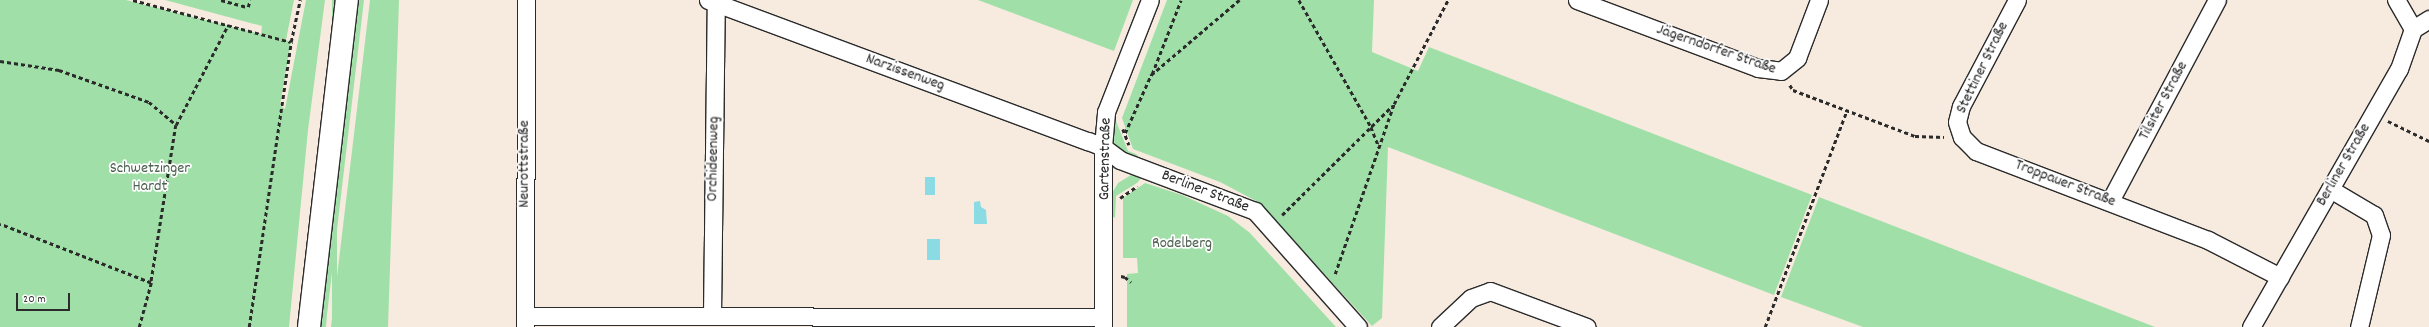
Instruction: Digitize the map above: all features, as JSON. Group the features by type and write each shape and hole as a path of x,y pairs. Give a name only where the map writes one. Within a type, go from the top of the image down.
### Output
{"street":[{"path":"309,327 347,0"},
{"name":"Neurottstraße","path":"525,322 526,0"},
{"name":"Gartenstraße","path":"1103,322 1102,147 1106,112 1150,0"},
{"name":"Jägerndorfer Straße","path":"1578,0 1758,68 1781,71"},
{"path":"1781,71 1797,58 1820,0"},
{"name":"Stettiner Straße","path":"1962,137 1957,122 1961,106 2017,0"},
{"name":"Tilsiter Straße","path":"2110,201 2217,0"},
{"path":"2396,0 2413,29 2429,19"},
{"name":"Narzissenweg","path":"712,2 1102,147"},
{"name":"Orchideenweg","path":"712,2 712,315"},
{"name":"Berliner Straße","path":"2251,327 2399,69 2413,29"},
{"name":"Troppauer Straße","path":"1962,137 1976,151 2110,201 2208,240 2280,277"},
{"name":"Berliner Straße","path":"1102,147 1120,160 1145,168 1255,211 1358,327"},
{"path":"2330,189 2374,215 2381,235 2359,327"},
{"path":"1440,327 1471,298 1490,291 1587,327"},
{"path":"525,322 712,315 1103,322"}],"path":[{"path":"134,0 291,42"},
{"path":"221,0 248,7 250,0"},
{"path":"249,327 291,42 300,0"},
{"path":"1125,134 1152,75 1181,0"},
{"path":"1152,75 1239,0"},
{"path":"1299,0 1371,127 1379,147"},
{"path":"1328,295 1394,104 1448,0"},
{"path":"139,327 151,284 176,124 228,25"},
{"path":"0,61 60,70 149,102 176,124"},
{"name":"Jägerndorfer Straße","path":"1781,71 1794,90 1847,110"},
{"path":"1269,225 1394,104"},
{"path":"1765,327 1847,110 1915,136 1962,137"},
{"path":"2373,113 2429,142"},
{"path":"1120,205 1120,197 1146,179 1145,168"},
{"path":"0,224 151,284"}],"green space":[{"name":"Schwetzinger Hardt","path":"0,0 126,0 261,34 262,26 165,0 294,0 286,40 291,42 280,105 285,109 306,0 325,0 308,130 289,327 0,327"},
{"path":"332,0 337,0 337,327 332,327"},
{"path":"359,0 364,0 326,327 321,327"},
{"path":"370,0 399,0 388,327 331,327"},
{"path":"978,0 1133,0 1114,51"},
{"path":"1167,0 1374,0 1372,52 1418,71 1429,47 1812,195 1774,295 1388,147 1382,318 1372,326 1258,202 1220,182 1133,149 1122,118"},
{"path":"1116,121 1128,151 1139,157 1124,153 1115,145 1112,132"},
{"path":"1131,175 1142,177 1137,183 1116,196 1115,218 1111,215 1112,193 1118,183"},
{"name":"Rodelberg","path":"1145,183 1182,195 1228,216 1250,233 1336,327 1127,327 1127,274 1138,273 1137,258 1123,258 1123,198"},
{"path":"1819,197 2155,327 1863,327 1781,297"}],"water":[{"path":"925,177 935,177 935,195 925,195"},
{"path":"980,201 981,207 986,210 987,224 974,224 974,202"},
{"path":"927,239 940,239 940,260 927,260"}]}
